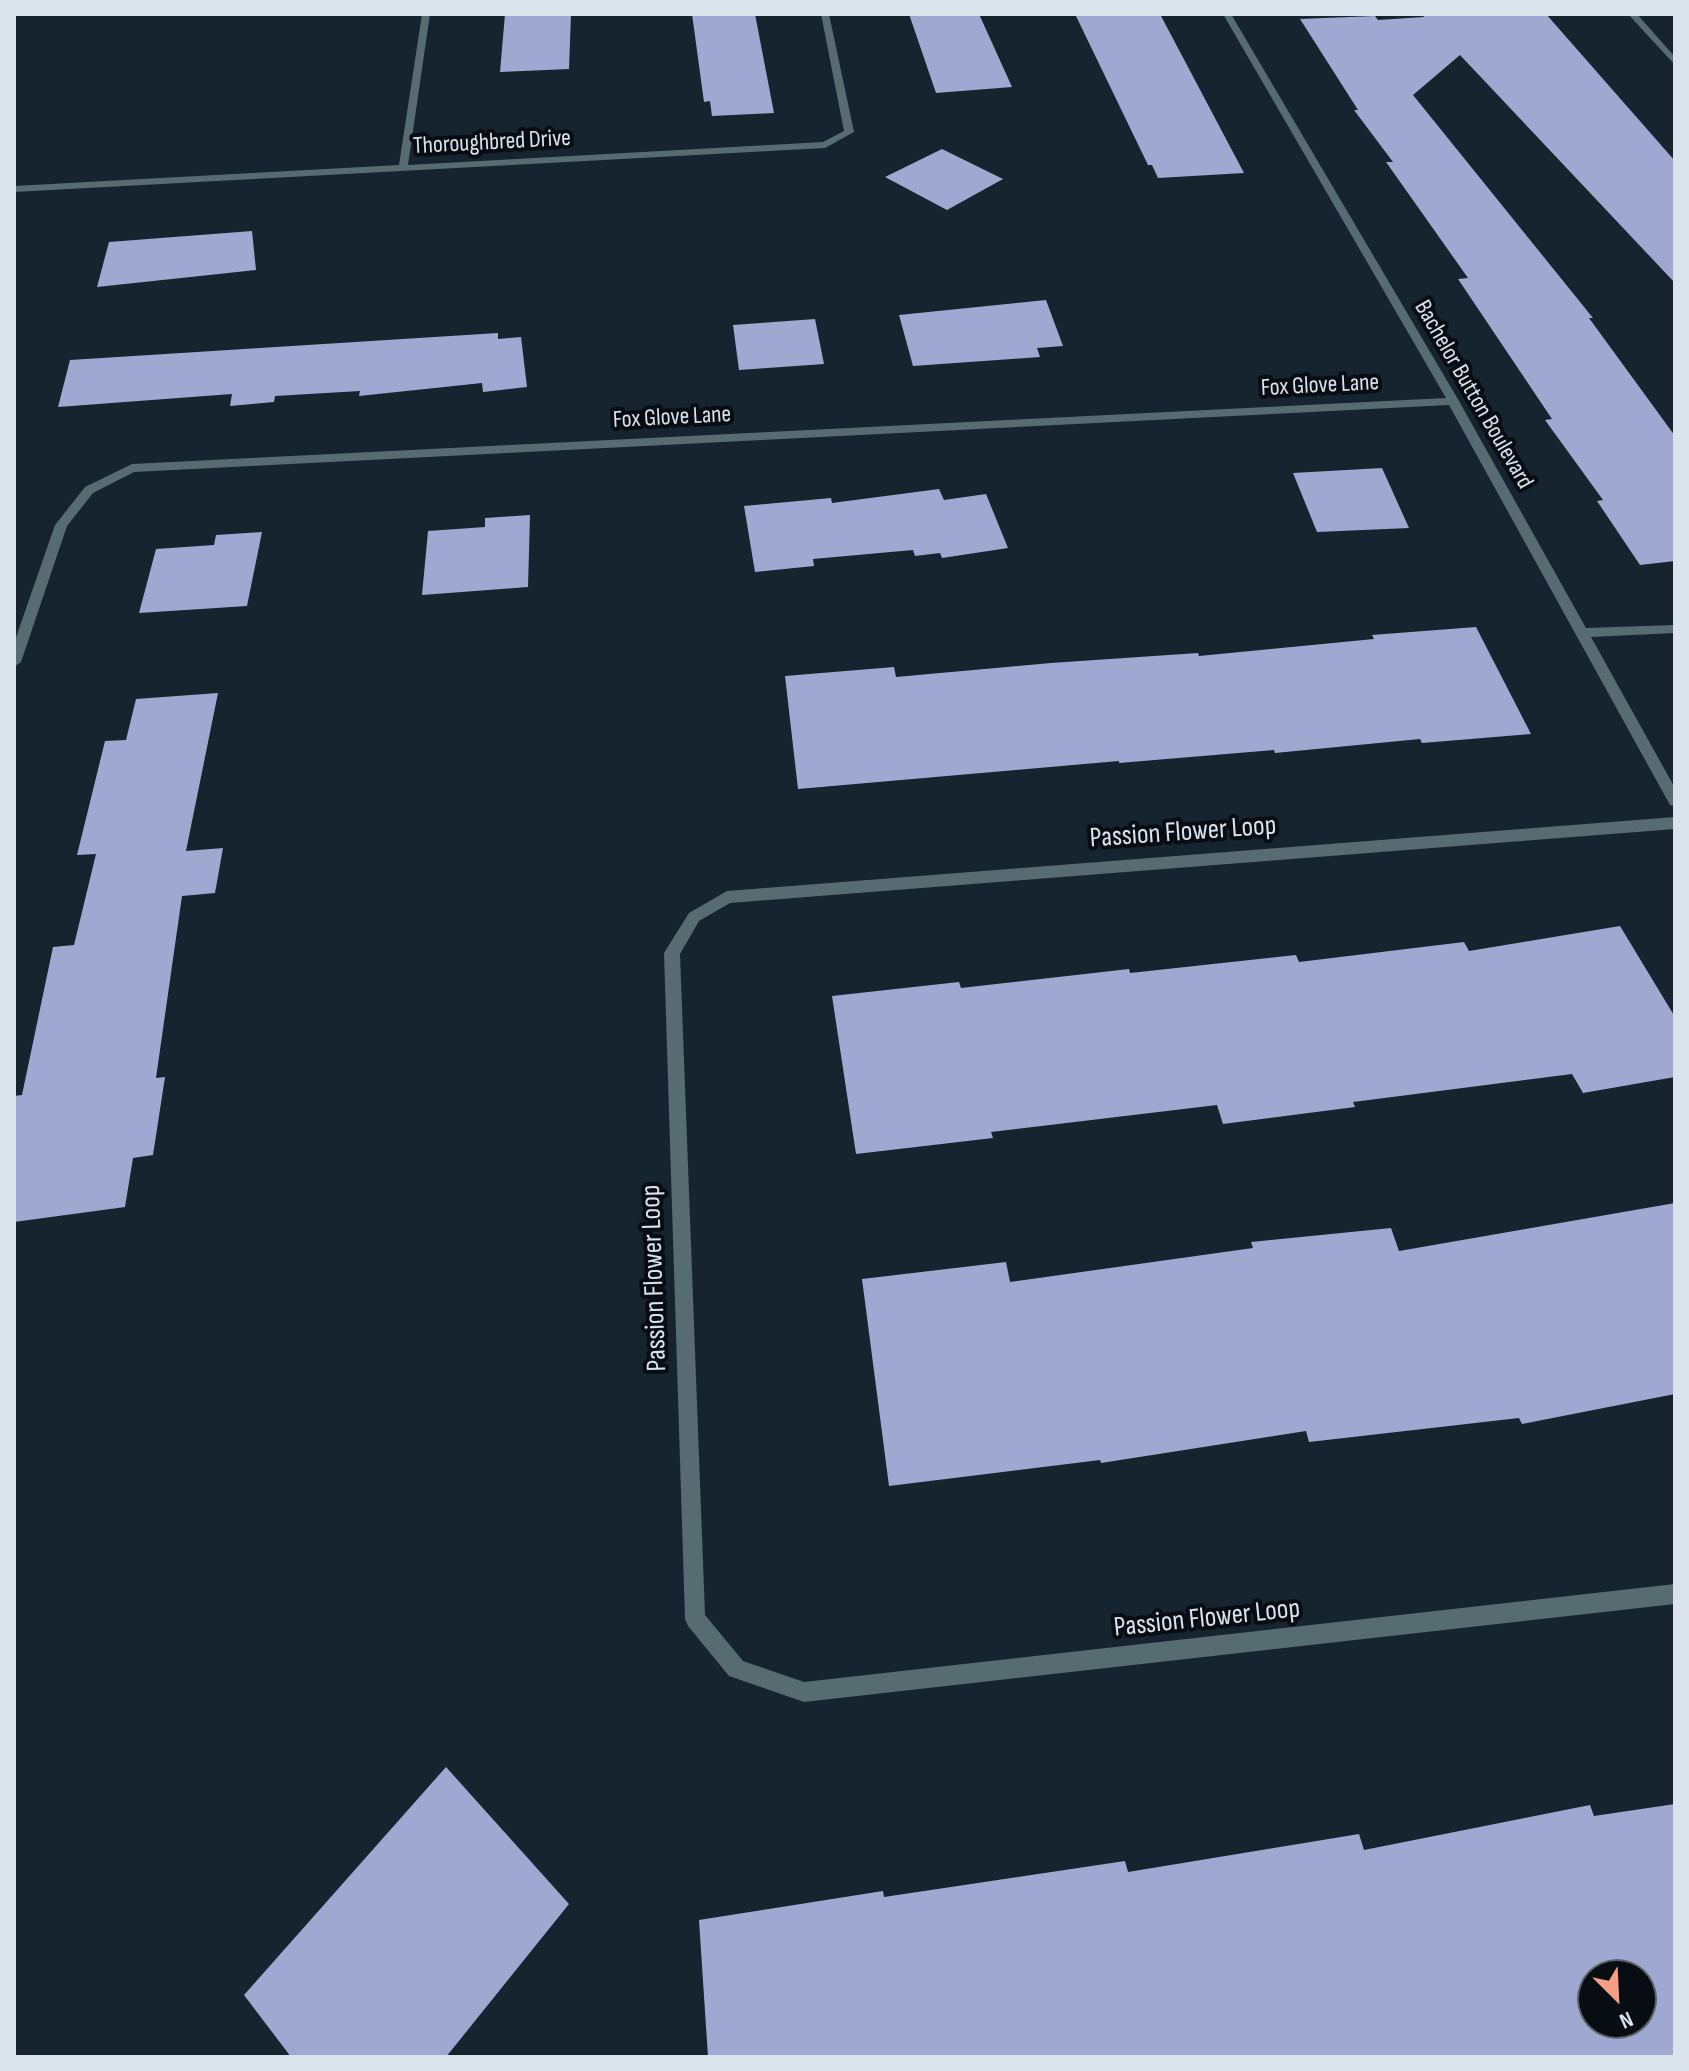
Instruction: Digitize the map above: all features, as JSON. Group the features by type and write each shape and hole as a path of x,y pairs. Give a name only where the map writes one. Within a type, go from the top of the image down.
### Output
{"street":[{"path":"403,168 426,14"},
{"name":"Thoroughbred Drive","path":"14,189 825,145 849,132 825,14"},
{"name":"Bachelor Button Boulevard","path":"1227,14 1453,401 1675,801"},
{"path":"1632,14 1675,62"},
{"name":"Fox Glove Lane","path":"14,662 61,525 89,490 132,468 1453,401"},
{"path":"1582,633 1675,629"},
{"name":"Passion Flower Loop","path":"1675,823 727,897 694,917 672,953 695,1619 736,1669 804,1692 1675,1594"}],"building":[{"path":"505,14 571,14 569,69 500,72"},
{"path":"692,14 755,14 774,113 712,116 710,101 704,102"},
{"path":"909,14 979,14 1012,87 936,93"},
{"path":"1075,14 1160,14 1244,173 1158,178 1152,165 1148,165"},
{"path":"1422,14 1546,14 1675,161 1675,283 1460,55 1413,95 1593,318 1589,318 1675,436 1675,561 1640,565 1597,501 1603,500 1545,420 1552,419 1458,279 1468,278 1386,162 1393,162 1354,110 1358,110 1300,19 1375,16 1378,20 1424,17"},
{"path":"942,149 1003,179 947,210 885,177"},
{"path":"252,231 256,270 97,287 109,242"},
{"path":"1046,300 1063,346 1037,348 1040,357 913,366 899,315"},
{"path":"815,319 824,364 739,370 733,325"},
{"path":"498,333 498,339 521,337 527,387 483,392 482,383 359,396 360,391 275,396 274,402 230,406 232,394 58,407 70,360"},
{"path":"1382,468 1409,528 1317,532 1293,473"},
{"path":"939,489 944,500 986,494 1008,548 942,558 940,553 915,556 913,550 813,559 814,566 755,572 744,506 831,498 832,503"},
{"path":"530,515 528,587 422,595 428,531 485,527 485,518"},
{"path":"262,532 247,606 139,613 156,549 214,545 216,535"},
{"path":"1476,627 1531,734 1119,761 798,789 785,676 894,667 896,677 1051,663 1198,653 1199,656 1374,639 1372,635"},
{"path":"218,693 186,851 223,848 215,893 182,896 156,1078 165,1077 153,1155 133,1158 125,1207 14,1222 14,1096 22,1095 53,947 74,945 96,854 77,855 105,741 126,740 136,699"},
{"path":"1620,926 1675,1017 1675,1077 1583,1093 1572,1074 1353,1102 1355,1107 1223,1124 1217,1105 991,1132 993,1138 856,1154 832,996 959,982 961,988 1129,969 1130,973 1296,955 1299,962 1464,942 1469,951"},
{"path":"1675,1203 1675,1394 1522,1424 1519,1418 1309,1442 1306,1431 1101,1463 1100,1460 889,1486 862,1279 1006,1262 1010,1282 1253,1248 1251,1242 1391,1228 1399,1251"},
{"path":"446,1767 569,1904 446,2057 291,2057 244,1995"},
{"path":"1675,1804 1675,2057 708,2057 699,1920 883,1891 884,1897 1125,1861 1128,1872 1359,1834 1364,1850 1590,1805 1594,1816"}]}
